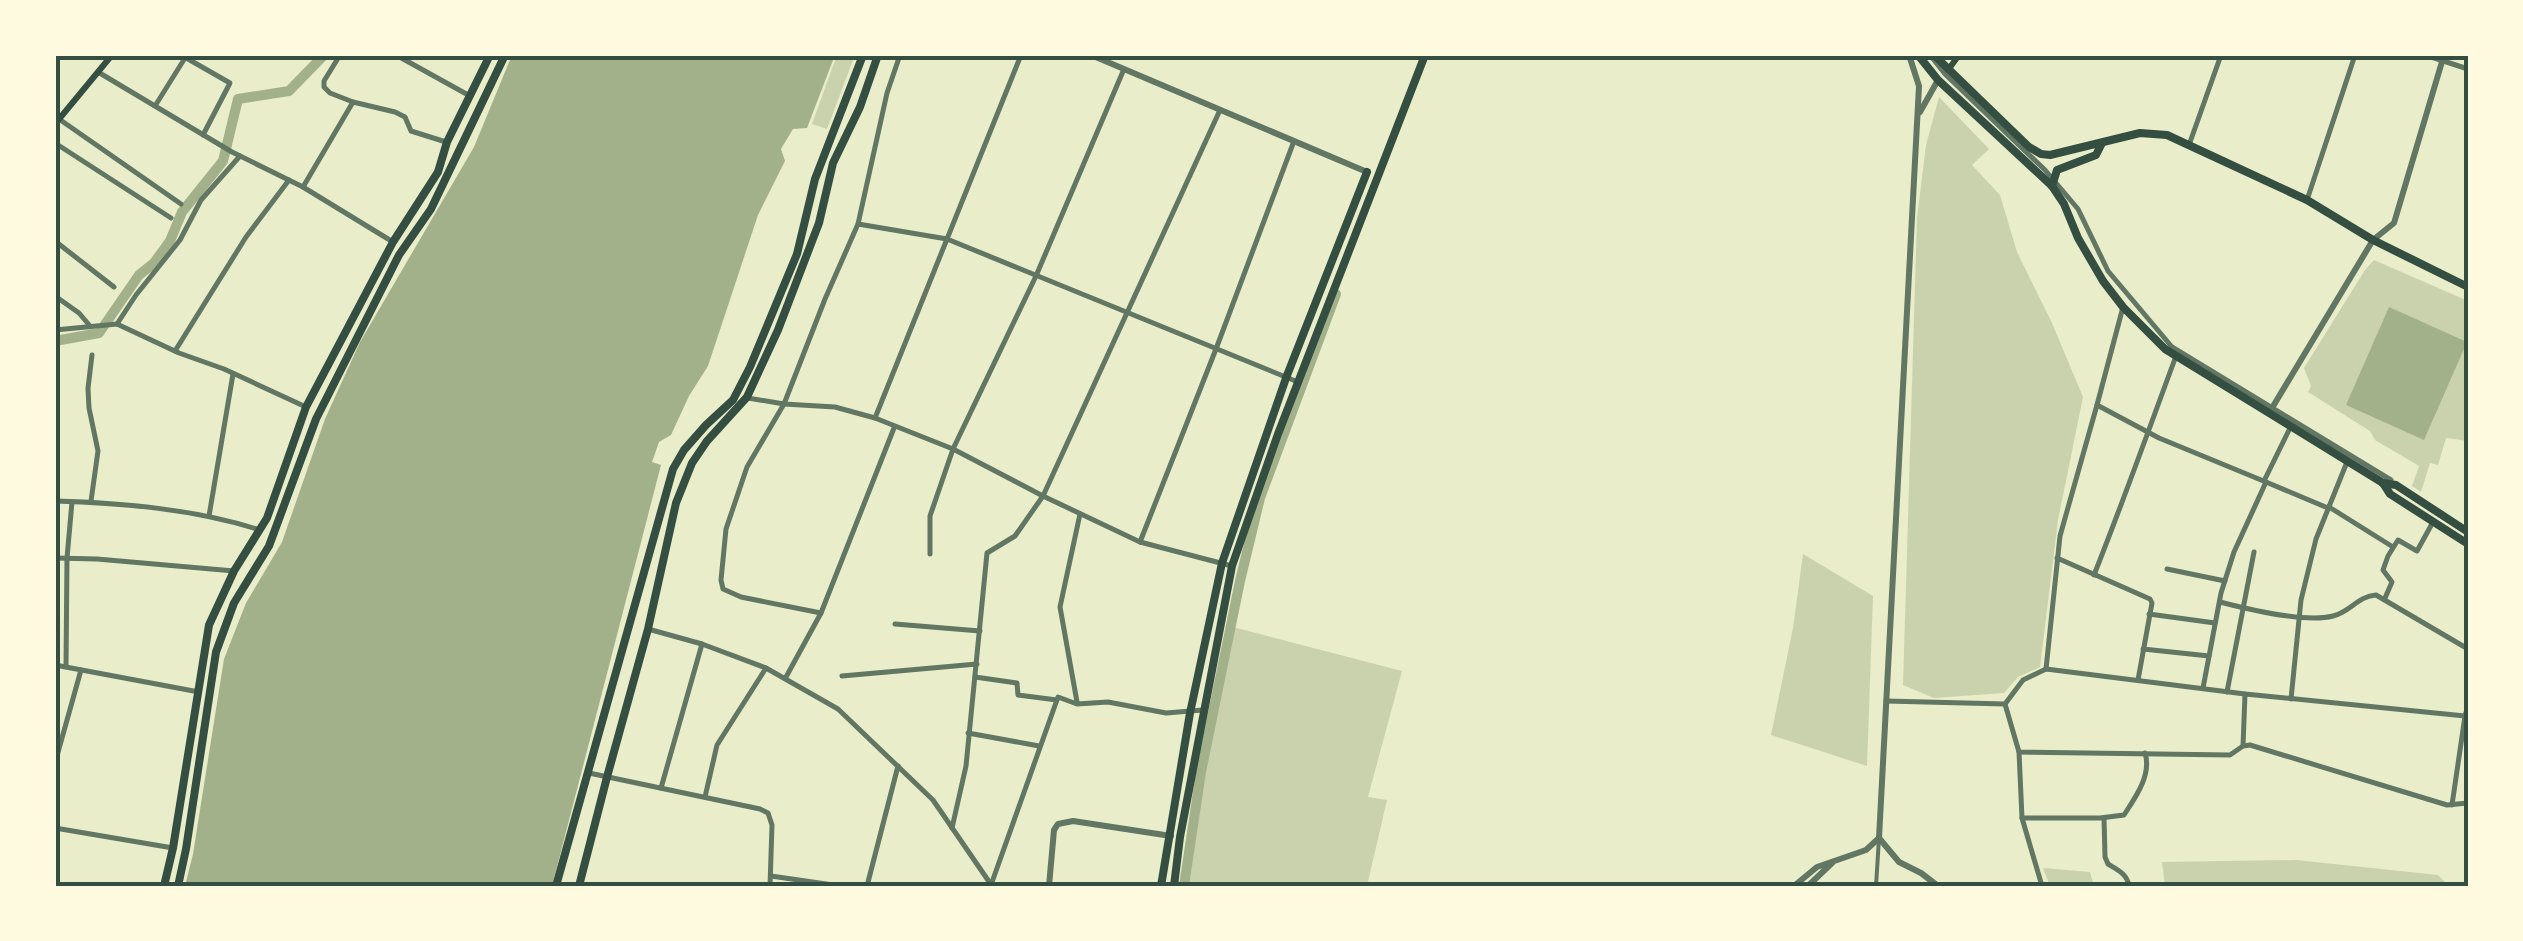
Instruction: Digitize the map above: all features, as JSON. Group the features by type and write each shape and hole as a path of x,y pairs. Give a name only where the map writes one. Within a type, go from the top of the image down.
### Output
{"main road":[{"path":"57,122 112,55"},
{"path":"164,886 209,625 234,571 267,518 306,407 393,242 438,172 447,142 490,55"},
{"path":"178,886 216,652 234,603 268,546 316,419 398,255 431,209 505,55"},
{"path":"556,886 674,468 684,450 733,400 750,367 797,254 815,179 863,55"},
{"path":"579,886 648,629 676,503 692,463 747,397 799,281 819,223 833,163 860,107 878,55"},
{"path":"1174,886 1232,566 1298,382 1425,55"},
{"path":"1918,55 1938,80 2052,186 2103,281 2165,349 2347,462 2396,485 2468,529"},
{"path":"1932,55 2041,154 2140,134 2167,135 2307,200 2373,240 2468,287"},
{"path":"1948,70 1959,55"},
{"path":"2052,186 2057,170 2096,155 2102,143"},
{"path":"1161,886 1190,711 1222,563 1286,378 1367,172"},
{"path":"2387,482 2390,494 2468,544"}],"street":[{"path":"340,55 324,81 330,93 395,112 405,118 410,131 447,142"},
{"path":"396,55 470,96"},
{"path":"821,613 723,590 726,529 747,467 784,404 858,224 887,93 900,55"},
{"path":"875,418 1022,55"},
{"path":"1091,55 1367,172"},
{"path":"1876,886 1918,86 1910,55"},
{"path":"1932,55 2078,208 2108,271 2172,347 2387,482"},
{"path":"2188,145 2221,55"},
{"path":"2307,200 2355,55"},
{"path":"2425,55 2468,69"},
{"path":"154,106 183,56 230,83 203,134"},
{"path":"2269,414 2373,240 2394,223 2443,58"},
{"path":"930,554 930,516 952,449 1036,276 1124,69"},
{"path":"98,72 393,242"},
{"path":"1916,118 1938,80"},
{"path":"302,188 353,102"},
{"path":"952,828 966,766 987,554 1015,536 1043,496 1220,110"},
{"path":"57,122 181,204"},
{"path":"1140,542 1294,141"},
{"path":"55,143 171,218"},
{"path":"114,324 180,240 201,200 240,156"},
{"path":"175,351 246,238 289,180"},
{"path":"858,224 947,239 1298,382"},
{"path":"55,241 114,287"},
{"path":"55,296 94,326"},
{"path":"2046,669 2060,536 2123,307"},
{"path":"55,330 114,324 306,407"},
{"path":"91,502 98,458 88,388 92,356"},
{"path":"2094,575 2176,356"},
{"path":"209,516 233,374"},
{"path":"747,397 835,407 875,418 952,449 1140,542 1232,566"},
{"path":"2097,405 2147,432 2328,508 2393,547"},
{"path":"2202,688 2234,552 2291,426"},
{"path":"786,677 821,613 894,427"},
{"path":"2291,699 2301,600 2316,540 2347,462"},
{"path":"55,502 91,502 209,516 260,530"},
{"path":"66,666 72,502"},
{"path":"1077,704 1060,607 1080,514"},
{"path":"2385,598 2392,582 2383,570 2393,547 2398,540 2417,551 2432,522"},
{"path":"2227,692 2254,552"},
{"path":"55,558 234,571"},
{"path":"2057,558 2147,596 2152,602 2138,680"},
{"path":"2166,569 2225,581"},
{"path":"2220,602 2329,618 2367,595 2376,594 2468,648"},
{"path":"2149,614 2216,623"},
{"path":"895,624 980,631"},
{"path":"648,629 766,668 838,709 933,800 992,885"},
{"path":"661,788 702,644"},
{"path":"2143,649 2209,656"},
{"path":"842,676 977,664"},
{"path":"55,665 198,692"},
{"path":"704,797 717,744 766,668"},
{"path":"2005,704 2022,680 2046,669 2465,716"},
{"path":"56,758 81,670"},
{"path":"975,677 1017,683 1018,695 1057,700"},
{"path":"2243,746 2245,694"},
{"path":"992,885 1058,696 1077,704 1108,702 1166,713 1206,710"},
{"path":"1886,701 2005,704"},
{"path":"2005,704 2019,752 2022,818 2042,886"},
{"path":"2452,805 2468,706"},
{"path":"968,733 1039,746"},
{"path":"2019,752 2230,754 2250,745 2447,805 2468,802"},
{"path":"2022,818 2124,815 2146,771 2148,762 2144,754"},
{"path":"867,886 898,766"},
{"path":"588,773 768,813 772,825 770,886"},
{"path":"2104,818 2105,857 2128,879 2129,886"},
{"path":"1049,886 1054,830 1065,821 1180,837"},
{"path":"55,828 173,848"},
{"path":"1794,886 1817,868 1866,850 1878,838"},
{"path":"1878,838 1899,862 1938,886"},
{"path":"1808,886 1833,862"},
{"path":"770,876 840,886"}],"shaded area":[{"path":"512,55 835,55 807,128 793,129 781,149 785,161 758,215 708,366 671,435 659,442 652,462 661,465 552,886 185,886 224,659 246,603 282,542 325,419 360,342 474,147"},
{"path":"837,55 855,55 827,129 812,124"},
{"path":"1939,97 1989,149 1972,165 2000,195 2017,252 2083,397 2058,520 2040,667 2018,677 2004,693 1934,698 1903,685 1917,218 1926,145"},
{"path":"2374,260 2468,301 2468,441 2446,438 2438,465 2430,463 2421,492 2412,486 2419,466 2308,392 2311,386 2304,368"},
{"path":"2389,307 2467,342 2424,440 2346,405"},
{"path":"1803,554 1873,596 1867,766 1771,735 1793,628"},
{"path":"1233,627 1402,671 1368,797 1387,800 1367,886 1189,886"},
{"path":"2296,860 2438,875 2449,886 2165,886 2162,862"},
{"path":"2043,868 2090,872 2094,886 2050,886"}],"waterway":[{"path":"55,341 99,333 139,275 154,263 170,241 182,212 223,161 238,99 289,91 324,55"},
{"path":"1184,886 1201,772 1260,498 1336,294"}]}
